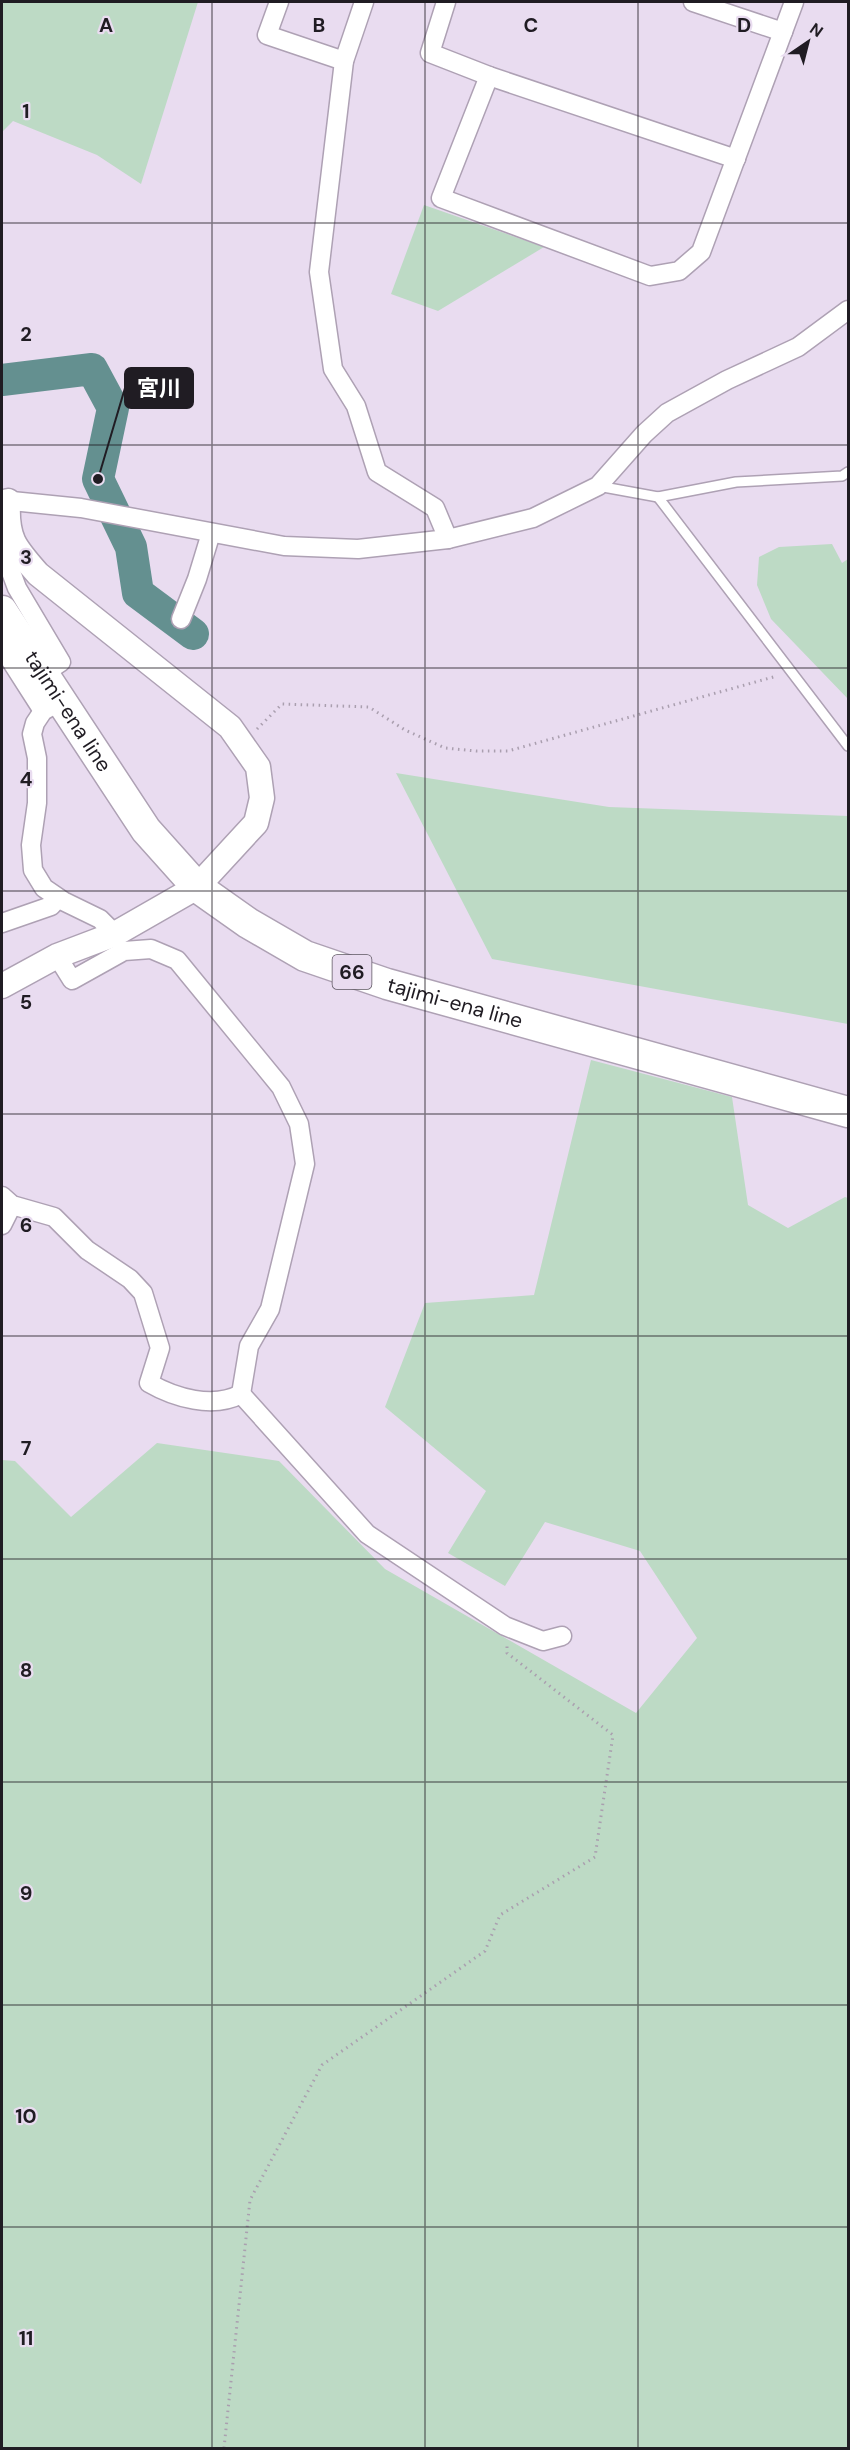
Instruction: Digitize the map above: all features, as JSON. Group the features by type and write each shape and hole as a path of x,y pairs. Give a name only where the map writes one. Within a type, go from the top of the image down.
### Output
{"main road":[{"name":"tajimi-ena line","path":"2,611 44,674 52,706 146,830 196,887 248,923 305,956 387,984 849,1112"}],"street":[{"path":"279,2 267,35 344,61"},
{"path":"364,2 344,61 319,272 333,369 356,406 377,472 435,508 448,539"},
{"path":"446,2 430,53 489,76 736,159"},
{"path":"693,2 783,32"},
{"path":"489,76 441,198 650,276 679,272 701,252 794,2"},
{"path":"2,986 57,956 115,934 196,887 256,823 262,798 258,767 230,727 38,574 13,546 5,500 81,508 284,546 358,549 448,539 533,518 598,486 644,434 667,413 727,380 798,347 849,310"},
{"path":"181,619 197,579 211,533"},
{"path":"2,548 17,588 61,662 44,674"},
{"path":"2,647 52,706 35,723 33,734 37,758 37,803 31,846 33,870 44,888 58,898 100,919 115,934"},
{"path":"2,923 51,906 58,898"},
{"path":"57,956 72,980 124,951 151,949 177,960 280,1087 299,1124 305,1164 270,1309 249,1346 241,1394"},
{"path":"2,1225 7,1201 54,1217 87,1250 130,1279 143,1293 160,1348 149,1383 170,1395 225,1402 241,1394"},
{"path":"241,1394 367,1534 508,1628 543,1641 562,1636"}],"lane":[{"path":"598,486 658,497 736,482 842,476 849,472"},
{"path":"658,497 849,746"}],"path":[{"path":"243,743 282,704 369,707 405,730 445,748 476,752 508,750 790,672"},
{"path":"224,2448 250,2200 322,2065 484,1951 500,1916 595,1857 613,1735 507,1653 508,1628"}],"green space":[{"path":"2,2 198,2 141,184 97,155 13,121 2,132"},
{"path":"424,205 544,247 438,311 391,294"},
{"path":"832,544 842,563 848,559 848,699 771,619 757,585 759,557 779,547"},
{"path":"396,773 609,807 848,816 848,1024 492,959"},
{"path":"591,1060 732,1097 748,1205 788,1228 845,1197 848,1198 848,2448 2,2448 2,1460 15,1461 71,1517 157,1443 279,1461 385,1569 636,1713 697,1638 640,1551 545,1522 505,1586 448,1553 486,1491 385,1407 425,1303 534,1295"}],"waterway":[{"path":"2,380 92,369 113,408 98,479 131,547 138,593 193,634"}],"place":[{"name":"宮川","path":"98,479"}]}
